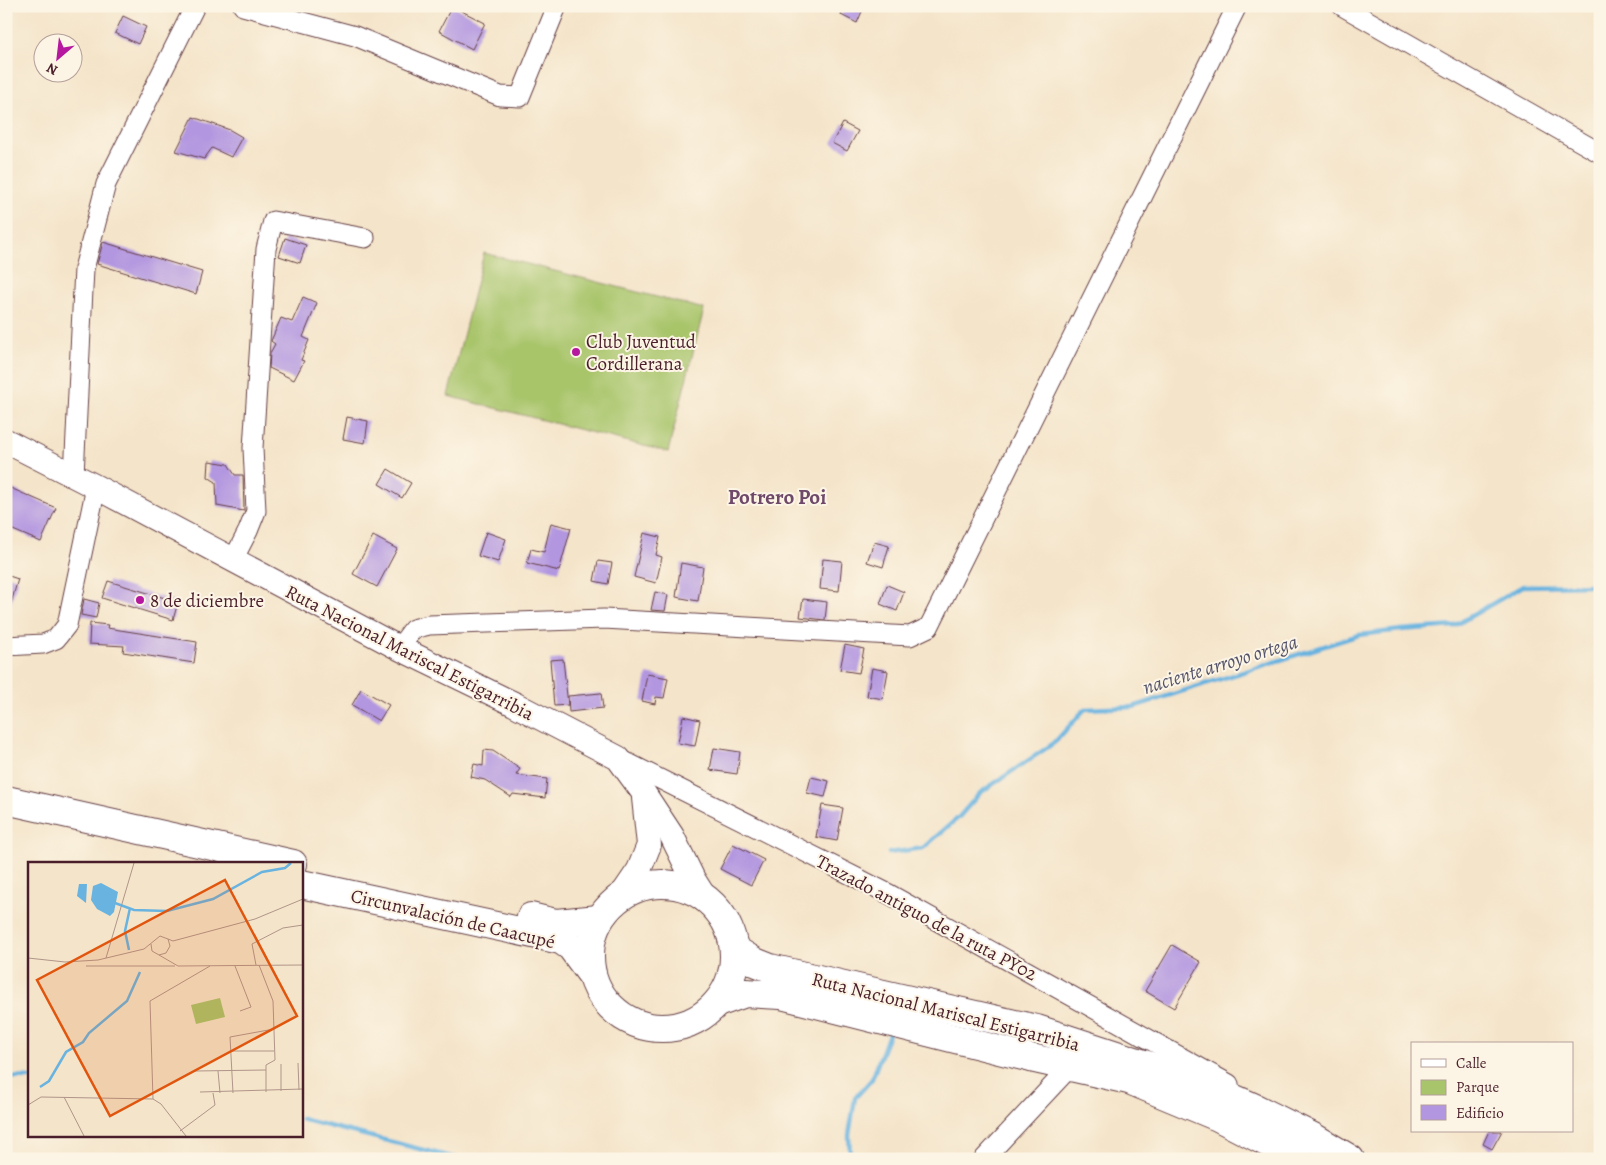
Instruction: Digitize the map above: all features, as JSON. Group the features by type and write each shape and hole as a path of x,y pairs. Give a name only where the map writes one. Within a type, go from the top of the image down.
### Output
{"highway":[{"path":"6,800 284,862"},
{"path":"6,817 203,862"},
{"name":"Circunvalación de Caacupé","path":"302,866 556,923 599,918"},
{"name":"Circunvalación de Caacupé","path":"302,884 561,940 571,947 591,974"},
{"path":"649,884 679,885 706,898 720,912 730,930 734,949 734,968 728,987 717,1003 699,1018 676,1027 652,1027 629,1020 610,1006 596,986 591,974 590,944 599,918 622,895 649,884"},
{"name":"Ruta Nacional Mariscal Estigarribia","path":"734,949 755,962 770,968 1037,1029 1190,1079 1253,1107 1313,1137 1350,1159"},
{"name":"Ruta Nacional Mariscal Estigarribia","path":"717,1003 745,993 781,995 1129,1080 1218,1117 1299,1159"}],"main road":[{"name":"Ruta Nacional Mariscal Estigarribia","path":"6,441 74,475 399,648 514,704 618,758 672,836 693,880 706,898"},
{"path":"622,895 639,870 649,845 648,822 643,792"}],"street":[{"path":"74,475 84,269 106,184 195,6"},
{"path":"243,6 355,36 500,96 520,97 556,6"},
{"path":"399,648 413,629 429,625 604,619 910,636 930,627 1237,6"},
{"path":"1342,6 1600,153"},
{"path":"233,560 256,511 253,448 266,249 273,221 365,238"},
{"path":"6,646 43,644 56,639 67,625 96,487"},
{"name":"Trazado antiguo de la ruta PY02","path":"618,758 889,894 1232,1086"},
{"path":"984,1159 1070,1067"}],"green space":[{"name":"Club Juventud Cordillerana","path":"484,253 704,309 668,452 448,396"}],"building":[{"path":"452,6 485,23 472,49 439,31"},
{"path":"845,6 857,6 863,9 857,23 841,15"},
{"path":"123,16 146,27 138,44 115,33"},
{"path":"193,117 230,130 242,137 231,157 212,148 204,159 176,151"},
{"path":"843,123 858,131 847,151 832,143"},
{"path":"285,238 306,245 300,263 279,256"},
{"path":"103,242 202,272 196,294 97,264"},
{"path":"303,297 317,303 303,337 309,340 301,360 304,361 294,380 269,368 270,353 275,344 271,341 281,318 292,322"},
{"path":"347,417 368,421 365,443 343,439"},
{"path":"209,461 228,464 235,475 243,475 244,511 217,506 216,482 208,477"},
{"path":"388,469 411,483 402,498 379,484"},
{"path":"6,486 56,508 41,542 6,527"},
{"path":"551,523 571,528 559,571 527,563 531,549 544,552"},
{"path":"486,532 506,539 498,562 478,556"},
{"path":"644,533 660,537 656,555 662,557 656,583 634,577"},
{"path":"373,536 397,549 377,587 353,574"},
{"path":"874,542 889,546 883,567 867,562"},
{"path":"823,559 842,561 839,591 820,589"},
{"path":"598,561 612,563 608,584 594,581"},
{"path":"681,563 703,567 698,601 676,597"},
{"path":"6,575 18,579 9,610 6,609"},
{"name":"8 de diciembre","path":"108,581 178,602 173,620 102,598"},
{"path":"887,585 904,592 897,611 880,604"},
{"path":"655,592 668,595 665,611 651,610"},
{"path":"84,599 99,603 96,618 81,615"},
{"path":"803,599 827,602 825,620 800,617"},
{"path":"90,623 108,625 107,628 197,642 194,663 123,652 124,646 89,644"},
{"path":"845,645 864,649 859,673 840,670"},
{"path":"563,659 568,705 554,706 550,660"},
{"path":"872,668 888,671 883,699 867,696"},
{"path":"647,674 668,678 664,698 656,697 655,704 642,701"},
{"path":"361,689 389,705 379,721 352,705"},
{"path":"601,693 603,708 569,712 568,696"},
{"path":"683,716 700,720 695,746 678,743"},
{"path":"714,748 740,752 737,774 710,770"},
{"path":"484,750 493,751 520,769 516,775 547,779 545,798 513,794 511,797 485,780 471,777 474,764 483,766"},
{"path":"811,777 829,781 825,797 807,793"},
{"path":"822,805 843,808 837,841 816,837"},
{"path":"733,844 764,860 751,885 720,869"},
{"path":"1172,945 1201,962 1174,1008 1145,991"},
{"path":"1489,1132 1501,1132 1492,1149 1483,1144"}],"waterway":[{"name":"naciente arroyo ortega","path":"889,853 923,848 959,817 980,793 1054,743 1085,709 1133,707 1359,635 1454,626 1523,586 1600,585"},
{"name":"naciente arroyo ortega","path":"850,1159 849,1135 855,1098 872,1079 889,1034"},
{"path":"6,1077 28,1078"},
{"path":"302,1119 459,1159"}],"place":[{"name":"Club Juventud Cordillerana","path":"576,352"},
{"name":"8 de diciembre","path":"140,600"}],"district":[{"name":"Potrero Poi","path":"777,497"}]}
